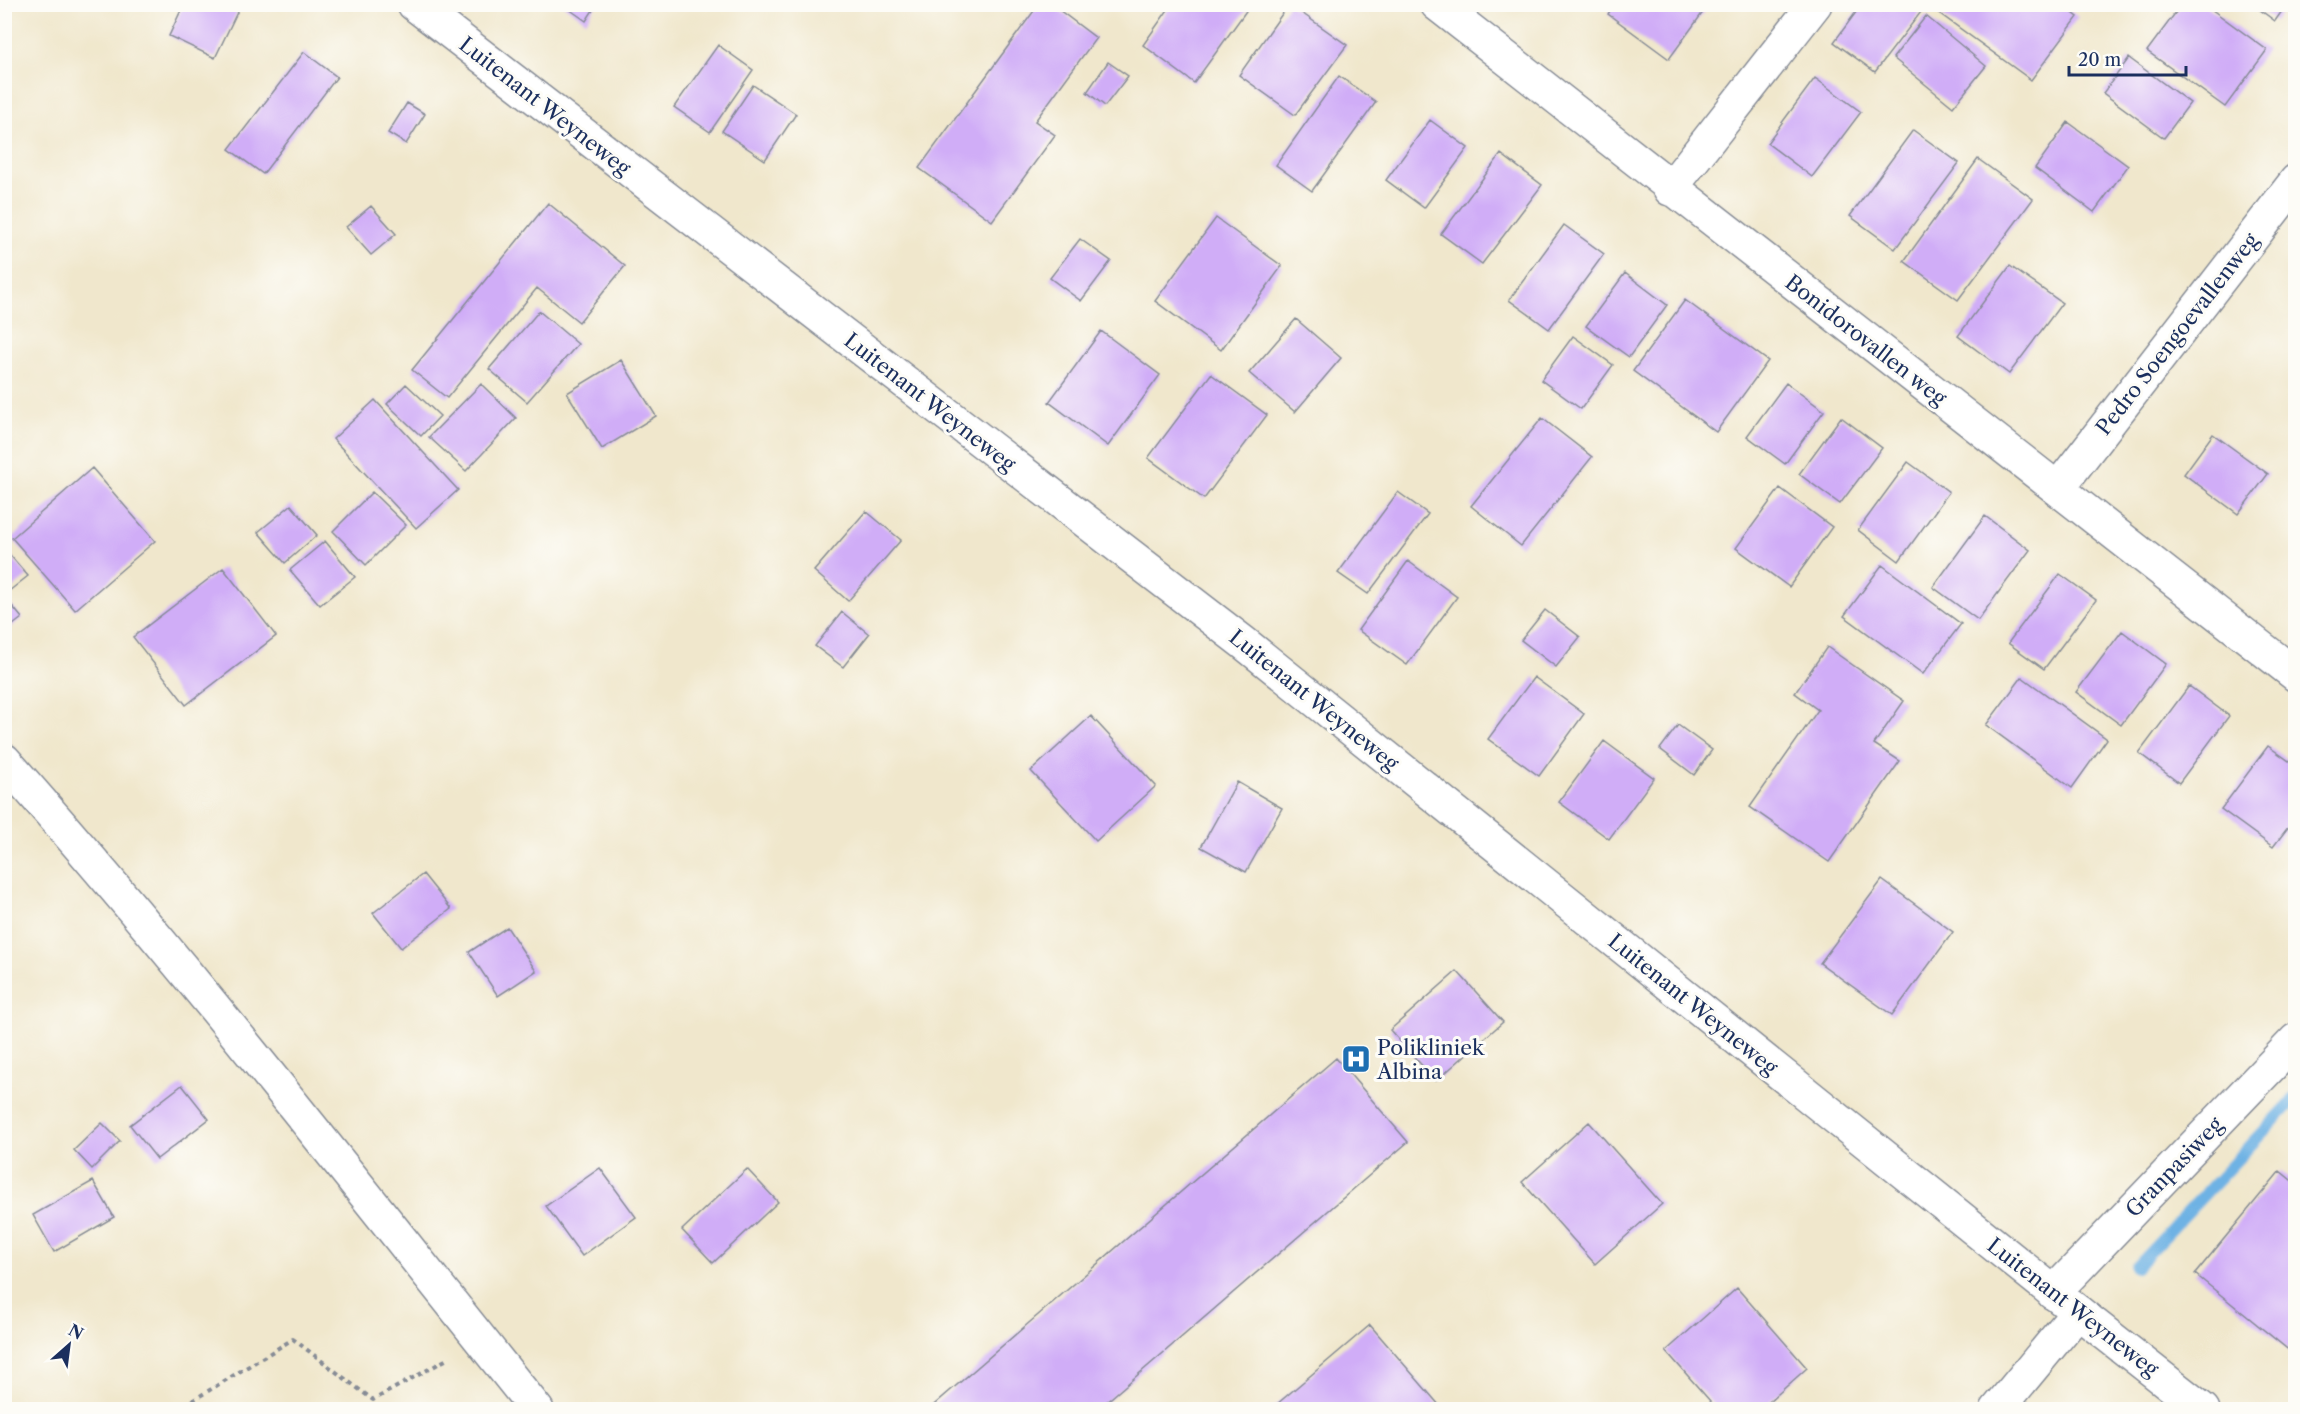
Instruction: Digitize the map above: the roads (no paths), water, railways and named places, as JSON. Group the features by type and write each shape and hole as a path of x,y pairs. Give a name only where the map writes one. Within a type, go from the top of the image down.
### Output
{"main road":[{"name":"Luitenant Weyneweg","path":"414,4 1244,643 2203,1410"},
{"name":"Bonidorovallen weg","path":"1437,4 1670,189 2058,488 2295,675"},
{"path":"1670,189 1815,4"},
{"name":"Pedro Soengoevallenweg","path":"2058,488 2295,180"},
{"path":"4,760 56,818 242,1042 537,1410"},
{"name":"Granpasiweg","path":"1997,1410 2066,1302 2295,1040"}],"waterway":[{"path":"2136,1267 2296,1097"}],"place":[{"name":"Polikliniek Albina","path":"1356,1059"}]}
